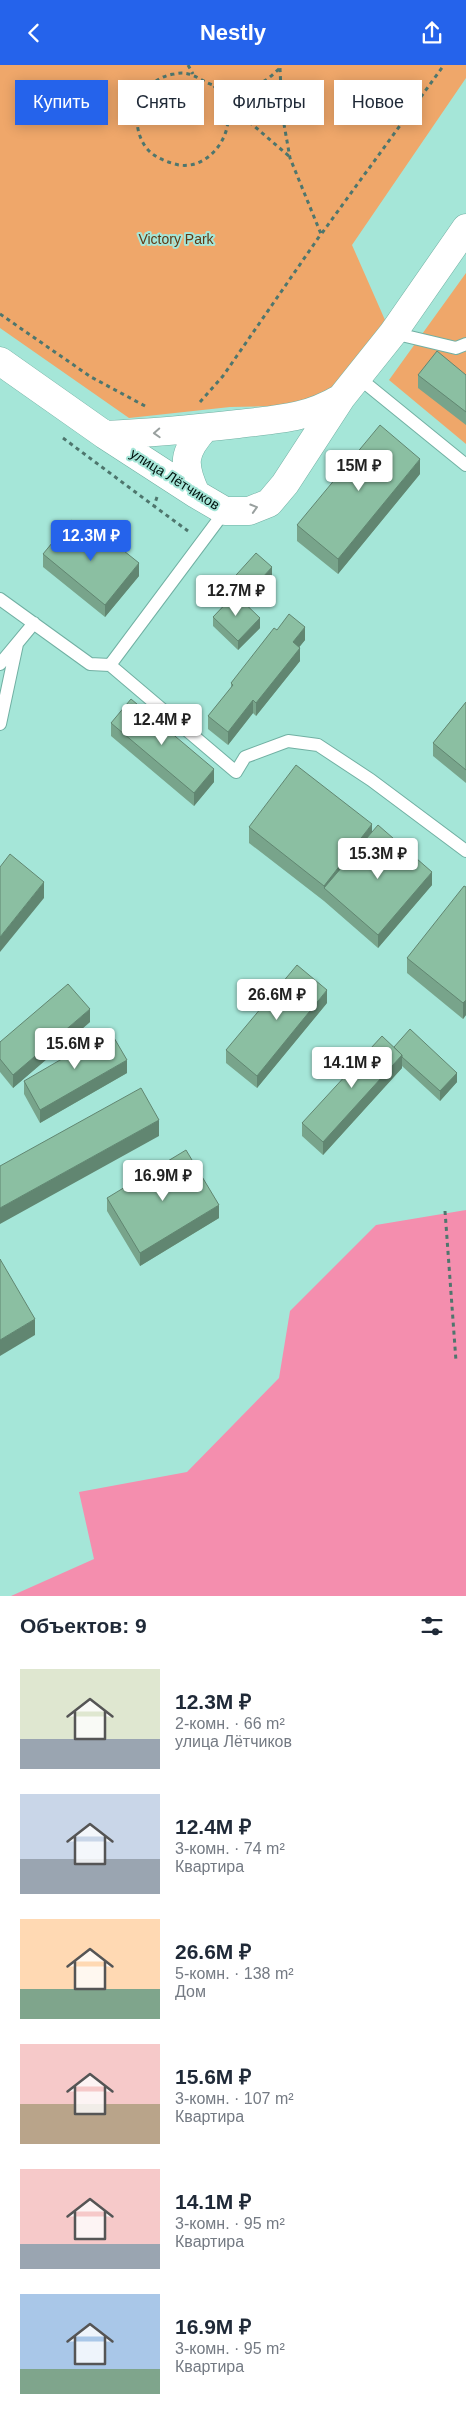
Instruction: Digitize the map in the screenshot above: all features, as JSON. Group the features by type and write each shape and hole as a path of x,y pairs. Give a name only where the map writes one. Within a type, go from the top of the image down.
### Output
{"main road":[{"name":"улица Лётчиков","path":"0,361 105,435 196,494 225,511 249,511 269,503 285,484 341,398 359,378 393,333 466,228"},
{"name":"улица Лётчиков","path":"105,435 174,432 201,417 257,421 296,417 320,410 341,398"},
{"path":"196,494 186,474 186,457 201,417"},
{"path":"257,421 277,429 290,443 292,460 285,484"}],"lane":[{"path":"393,333 456,348 466,344"},
{"path":"359,378 466,465"},
{"path":"110,665 225,511"},
{"path":"0,599 90,664 110,665 236,772 245,757 288,741 318,745 371,780 466,851"},
{"path":"0,664 34,623"},
{"path":"0,724 17,644"}],"path":[{"path":"188,65 193,74"},
{"path":"201,417 222,376 444,65"},
{"path":"281,66 282,113 290,158 322,234"},
{"path":"265,80 281,66"},
{"path":"214,86 193,74 174,74 156,81 143,94 136,112 137,131 146,148 160,160 179,166 198,163 214,153 225,137 227,125"},
{"path":"252,125 290,158"},
{"path":"0,314 92,377 136,403 153,410"},
{"path":"62,437 154,506"},
{"path":"445,1211 456,1361"}],"green space":[{"name":"Victory Park","path":"0,65 466,65 466,78 352,245 385,320 322,405 230,407 129,418 0,328"},
{"path":"466,273 466,444 389,380"}],"shaded area":[{"path":"466,1210 466,1596 11,1596 94,1559 79,1492 187,1472 279,1378 290,1311 376,1225"}],"building":[{"path":"437,351 466,375 466,412 418,375"},
{"path":"380,425 420,459 338,559 297,525"},
{"path":"71,520 103,547 109,539 139,563 105,605 43,554"},
{"path":"256,553 272,567 244,598 228,584"},
{"path":"235,594 260,618 238,641 213,617"},
{"path":"289,614 305,627 293,642 300,648 256,703 253,700 228,732 208,716 274,628 277,630"},
{"path":"131,699 214,769 194,793 111,723"},
{"path":"466,702 466,770 433,743"},
{"path":"296,765 372,824 324,886 249,827"},
{"path":"378,825 432,872 378,935 324,888"},
{"path":"10,854 44,882 0,937 0,867"},
{"path":"464,886 466,887 466,1000 463,1003 407,958"},
{"path":"297,965 327,990 257,1076 226,1050"},
{"path":"68,984 90,1009 13,1075 0,1059 0,1042"},
{"path":"410,1029 457,1073 440,1091 402,1057 394,1047"},
{"path":"110,1031 127,1060 40,1110 24,1081"},
{"path":"382,1036 402,1055 323,1142 302,1123"},
{"path":"141,1088 159,1120 0,1208 0,1166"},
{"path":"186,1150 219,1205 140,1253 107,1198"},
{"path":"0,1259 35,1319 0,1340"}]}
